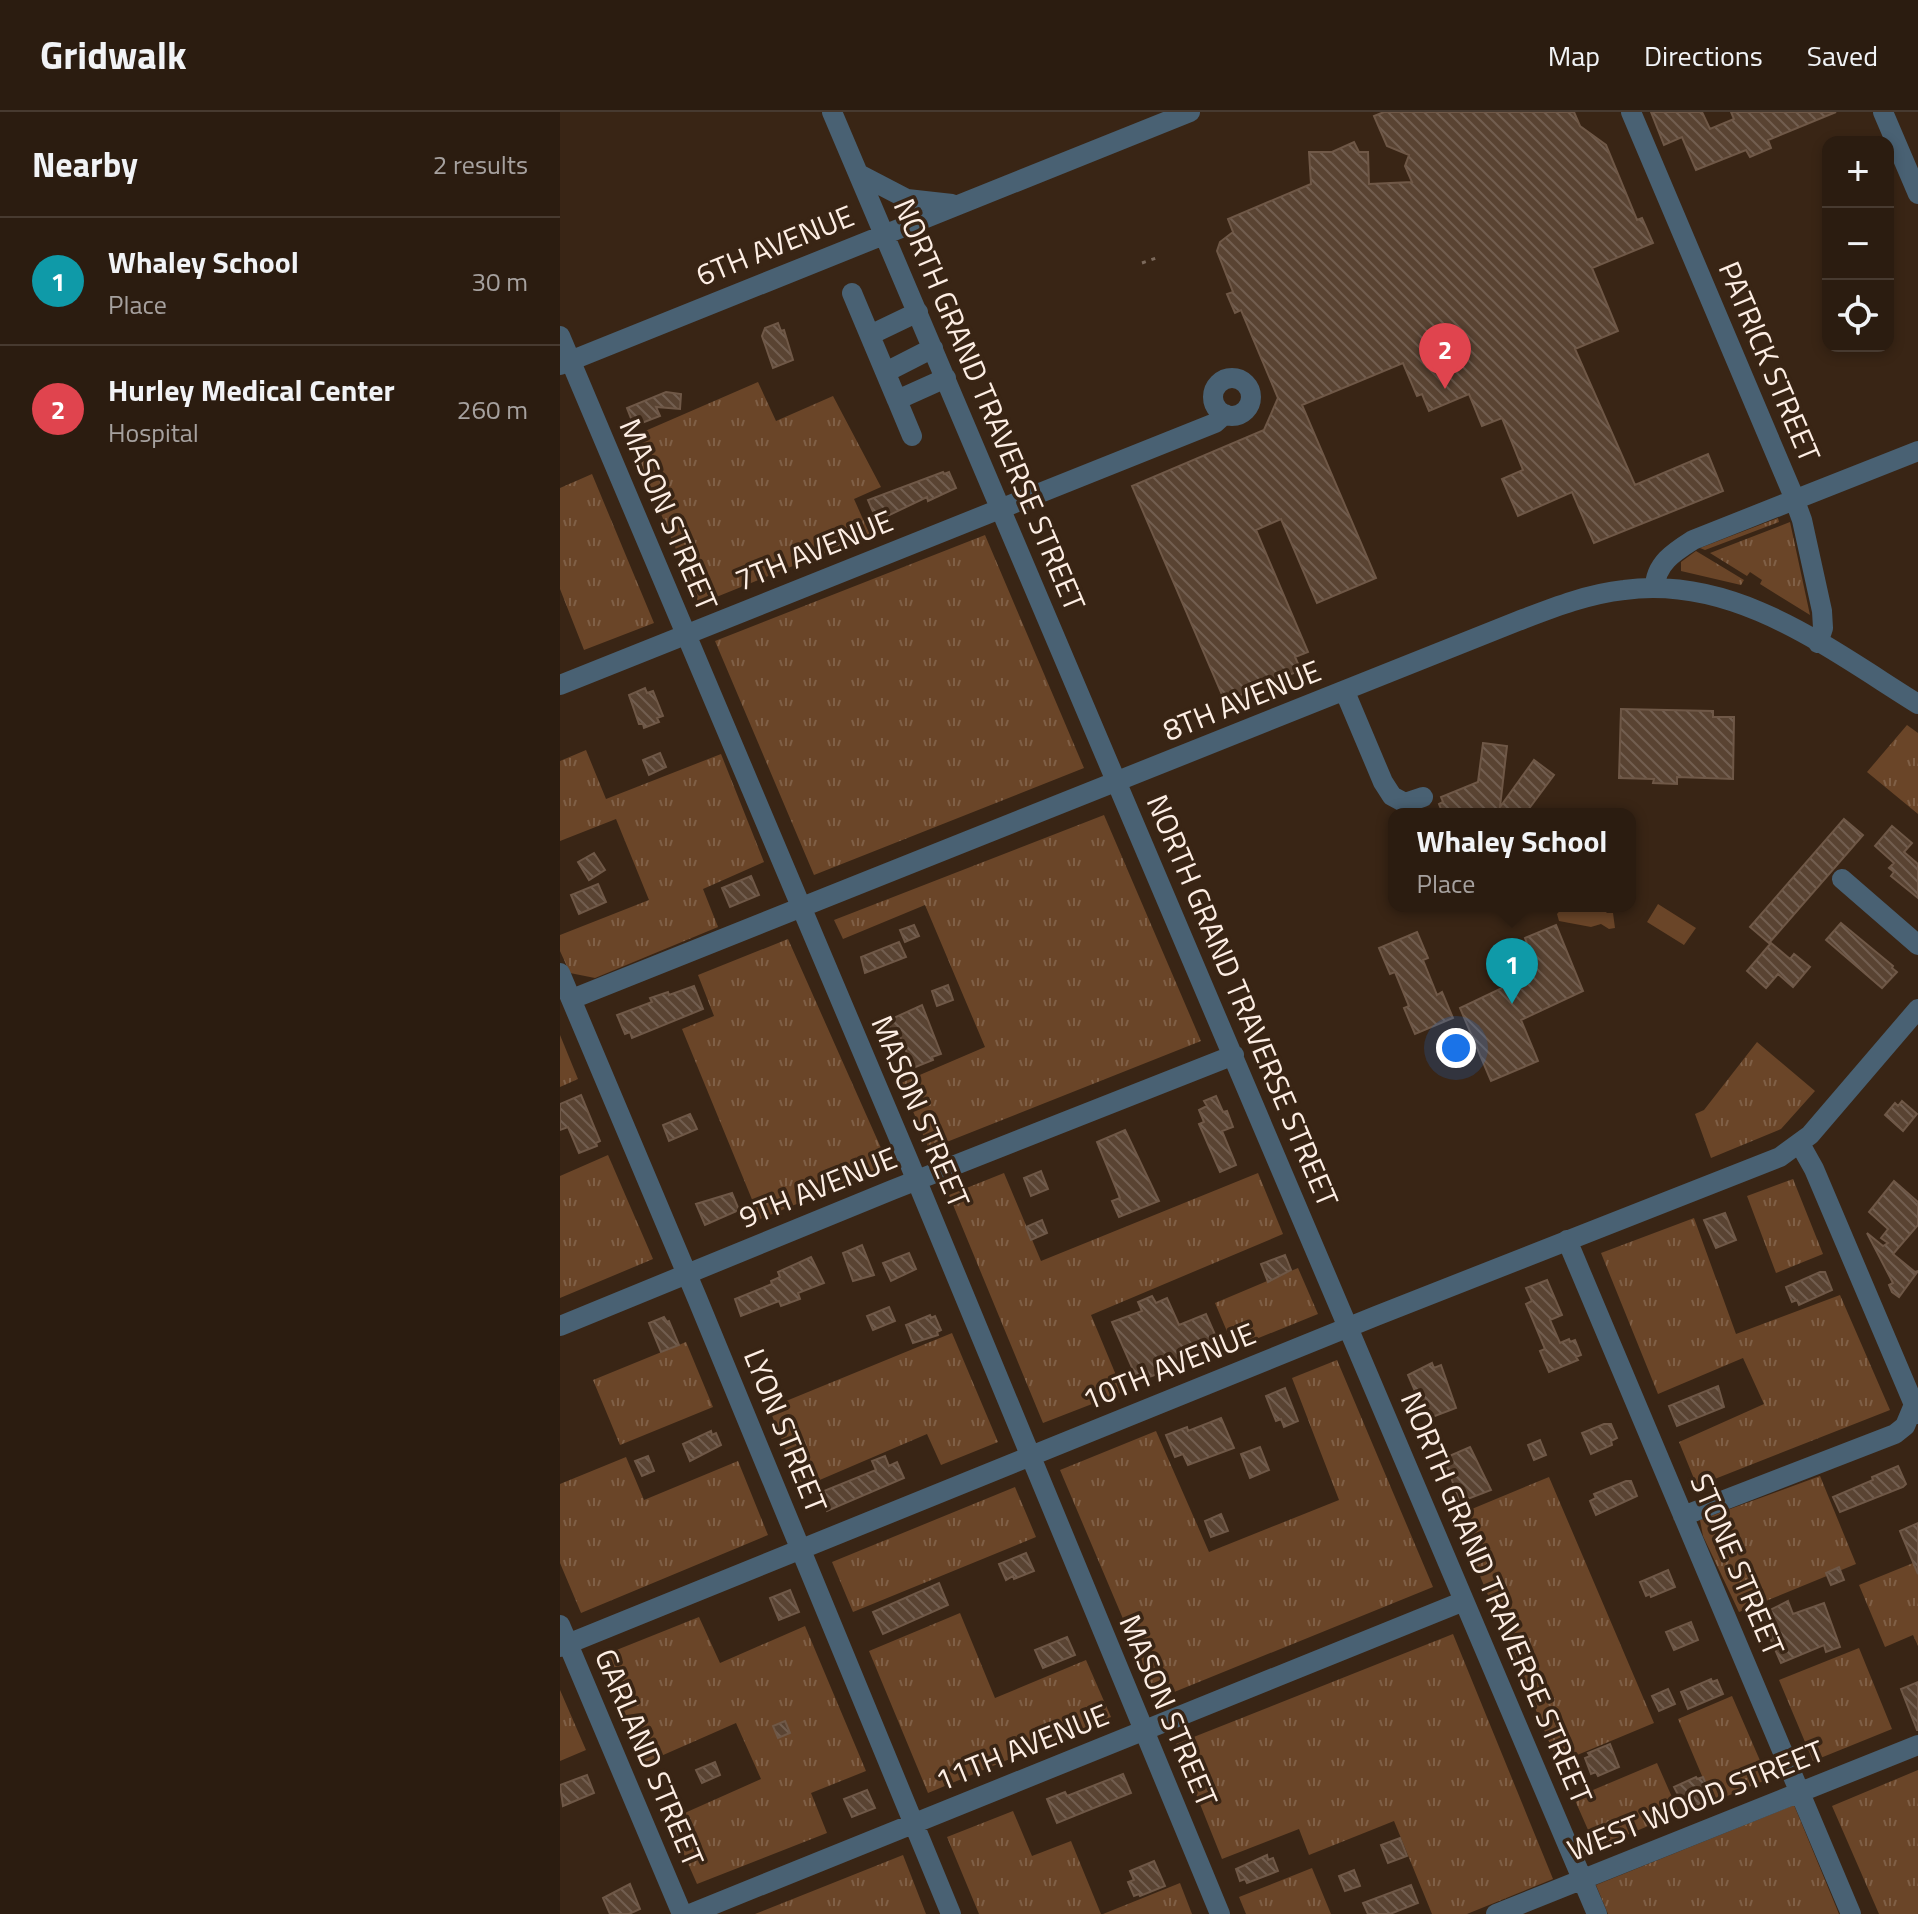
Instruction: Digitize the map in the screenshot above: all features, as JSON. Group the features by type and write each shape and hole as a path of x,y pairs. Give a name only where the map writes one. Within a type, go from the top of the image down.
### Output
{"street":[{"name":"NORTH GRAND TRAVERSE STREET","path":"832,112 1597,1914"},
{"name":"6TH AVENUE","path":"565,363 1190,112"},
{"name":"PATRICK STREET","path":"1631,112 1802,520 1822,611 1823,628 1818,643"},
{"path":"1883,112 1918,194"},
{"path":"859,174 907,199 957,205"},
{"path":"852,293 912,436"},
{"path":"870,335 918,312"},
{"name":"MASON STREET","path":"560,336 565,363 685,634 916,1180 1220,1914"},
{"path":"886,372 933,348"},
{"path":"897,400 946,378"},
{"name":"7TH AVENUE","path":"560,685 1217,422 1225,414"},
{"path":"1655,588 1659,569 1684,546 1710,532 1918,451"},
{"name":"8TH AVENUE","path":"572,999 1556,607 1611,592 1686,589 1733,600 1765,613 1918,704"},
{"path":"1345,692 1389,792 1405,803 1423,797"},
{"path":"1842,879 1918,945"},
{"name":"LYON STREET","path":"560,973 951,1914"},
{"name":"10TH AVENUE","path":"563,1638 800,1548 1567,1240 1754,1169 1800,1144 1918,1009"},
{"name":"9TH AVENUE","path":"560,1326 916,1180 1234,1055"},
{"path":"1683,1516 1895,1434 1905,1426 1917,1406 1814,1169 1800,1144"},
{"name":"STONE STREET","path":"1567,1240 1851,1914"},
{"name":"11TH AVENUE","path":"690,1914 1464,1601"},
{"name":"GARLAND STREET","path":"563,1638 682,1914"},
{"name":"WEST WOOD STREET","path":"1496,1914 1918,1745"}],"path":[{"path":"1142,263 1156,258"}],"green space":[{"path":"758,382 776,421 833,396 881,487 854,499 870,535 699,604 629,438"},
{"path":"592,474 654,623 584,650 560,589 560,488"},
{"path":"1778,518 1779,522 1705,550 1700,548"},
{"path":"1790,522 1810,615 1760,584 1762,580 1750,572 1747,576 1710,553"},
{"path":"985,535 1084,768 814,875 715,641"},
{"path":"1696,551 1744,580 1741,585 1681,571 1681,562"},
{"path":"1907,725 1918,733 1918,814 1867,772"},
{"path":"586,750 606,799 721,754 764,862 703,889 718,927 595,978 570,973 560,951 560,935 649,900 616,819 560,841 560,761"},
{"path":"1104,815 1201,1041 929,1149 901,1083 985,1047 925,905 843,939 834,920"},
{"path":"1658,904 1696,928 1684,945 1647,922"},
{"path":"1613,913 1615,928 1559,921 1557,914"},
{"path":"788,939 889,1166 760,1219 682,1029 714,1016 698,975"},
{"path":"560,1035 578,1079 560,1087"},
{"path":"1757,1042 1815,1091 1781,1129 1711,1158 1695,1114 1704,1110"},
{"path":"608,1155 653,1259 560,1298 560,1176"},
{"path":"1004,1173 1041,1261 1258,1173 1283,1234 1091,1315 1123,1392 1043,1423 949,1195"},
{"path":"1793,1179 1823,1254 1776,1273 1747,1196"},
{"path":"1694,1218 1736,1334 1840,1295 1890,1410 1697,1486 1679,1442 1764,1404 1743,1358 1658,1394 1601,1253"},
{"path":"1298,1268 1318,1314 1234,1348 1215,1303"},
{"path":"952,1333 998,1442 941,1465 927,1434 801,1488 769,1408"},
{"path":"686,1342 713,1407 620,1445 593,1380"},
{"path":"1337,1360 1433,1587 1157,1699 1060,1470 1156,1431 1209,1552 1339,1500 1292,1378"},
{"path":"626,1457 644,1500 738,1461 768,1535 581,1613 560,1563 560,1484"},
{"path":"1820,1476 1856,1564 1739,1612 1703,1536 1700,1520"},
{"path":"1549,1477 1654,1723 1558,1763 1455,1516"},
{"path":"1015,1487 1036,1537 853,1612 832,1562"},
{"path":"1918,1561 1918,1646 1913,1635 1885,1647 1859,1585"},
{"path":"960,1613 995,1698 1086,1660 1111,1717 928,1793 869,1651"},
{"path":"699,1617 720,1663 805,1626 866,1771 811,1793 827,1833 697,1884 669,1820 761,1779 736,1723 645,1763 599,1657"},
{"path":"1453,1634 1553,1879 1467,1914 1432,1914 1394,1821 1309,1855 1299,1829 1222,1859 1176,1744"},
{"path":"1859,1648 1892,1729 1813,1761 1779,1680"},
{"path":"560,1690 586,1750 560,1761"},
{"path":"1732,1696 1768,1779 1713,1802 1678,1719"},
{"path":"1657,1763 1679,1813 1596,1848 1574,1798"},
{"path":"1918,1770 1918,1914 1879,1914 1832,1806"},
{"path":"1794,1805 1839,1914 1608,1914 1596,1885"},
{"path":"1013,1811 1032,1856 1071,1841 1101,1914 979,1914 947,1837"},
{"path":"903,1855 926,1914 755,1914"},
{"path":"1312,1868 1331,1914 1246,1914 1239,1897"},
{"path":"1180,1883 1192,1914 1103,1914"}],"building":[{"path":"1384,112 1574,112 1580,126 1606,145 1637,220 1642,218 1653,243 1592,268 1618,331 1575,349 1635,485 1708,454 1723,491 1594,543 1572,492 1518,516 1502,479 1523,470 1502,418 1482,426 1469,394 1429,411 1422,394 1417,396 1403,363 1302,405 1376,578 1317,603 1281,519 1256,530 1308,652 1295,657 1301,670 1236,697 1234,692 1223,697 1132,486 1264,430 1278,398 1241,310 1235,313 1227,294 1233,292 1217,251 1220,242 1233,232 1228,219 1311,184 1309,152 1332,152 1354,142 1359,152 1368,152 1369,184 1412,182 1405,166 1409,155 1387,146 1374,116"},
{"path":"1651,112 1702,112 1710,129 1734,119 1731,112 1836,112 1768,140 1771,148 1750,157 1746,150 1696,170 1682,137 1664,145"},
{"path":"778,323 781,331 784,330 793,360 773,368 762,336 765,328"},
{"path":"666,392 681,394 680,409 656,407 660,416 634,426 627,408"},
{"path":"949,472 956,488 928,501 927,497 877,521 868,500"},
{"path":"645,688 647,693 653,691 663,716 657,718 659,722 644,728 643,724 639,724 629,695"},
{"path":"1621,709 1713,711 1713,717 1734,717 1733,779 1677,777 1677,784 1653,783 1654,779 1619,778"},
{"path":"1483,743 1507,746 1500,807 1534,760 1554,775 1529,808 1441,808 1441,797 1478,782"},
{"path":"660,753 666,767 649,775 643,760"},
{"path":"1844,819 1863,835 1769,943 1750,927"},
{"path":"1892,826 1912,843 1904,852 1918,864 1918,898 1891,876 1894,872 1889,868 1894,863 1875,846"},
{"path":"594,853 605,870 589,880 578,862"},
{"path":"751,876 759,895 730,907 722,888"},
{"path":"598,884 606,902 579,914 571,895"},
{"path":"1841,923 1897,972 1882,988 1826,940"},
{"path":"914,925 919,936 905,942 900,930"},
{"path":"1556,925 1583,991 1521,1020 1538,1061 1491,1081 1460,1008 1519,980 1513,965 1532,957 1525,938"},
{"path":"1417,932 1428,958 1423,960 1437,995 1442,992 1453,1018 1415,1034 1404,1008 1409,1006 1395,972 1390,974 1379,948"},
{"path":"899,942 906,957 865,973 861,957"},
{"path":"1771,943 1790,959 1794,954 1810,967 1793,987 1778,974 1766,988 1747,971"},
{"path":"948,985 953,1000 937,1006 932,991"},
{"path":"694,986 703,1009 632,1038 630,1032 625,1034 617,1015 652,1002 650,998"},
{"path":"922,1005 941,1054 913,1068 899,1034 894,1037 887,1021"},
{"path":"581,1095 600,1141 596,1143 597,1146 579,1153 568,1127 560,1130 560,1104"},
{"path":"1216,1096 1223,1112 1227,1111 1233,1127 1222,1131 1236,1165 1220,1172 1199,1124 1204,1122 1199,1110 1207,1106 1204,1101"},
{"path":"1902,1101 1917,1114 1903,1131 1885,1115 1895,1103 1898,1106"},
{"path":"690,1114 697,1129 669,1141 663,1125"},
{"path":"1125,1130 1159,1201 1119,1217 1112,1201 1120,1198 1097,1142"},
{"path":"1041,1171 1048,1189 1031,1196 1024,1178"},
{"path":"1894,1181 1918,1202 1918,1225 1893,1254 1915,1272 1918,1271 1899,1297 1892,1292 1889,1285 1893,1283 1867,1233 1883,1246 1888,1243 1881,1238 1888,1229 1869,1212"},
{"path":"732,1193 739,1210 705,1225 696,1204"},
{"path":"1725,1213 1736,1240 1716,1248 1704,1220"},
{"path":"1042,1220 1047,1233 1031,1240 1026,1227"},
{"path":"862,1245 874,1275 853,1281 843,1253"},
{"path":"909,1253 916,1269 891,1281 883,1263"},
{"path":"1285,1255 1291,1270 1268,1282 1261,1264"},
{"path":"811,1257 824,1283 798,1293 800,1299 781,1306 779,1301 741,1316 735,1299 772,1284 771,1281 780,1277 778,1272"},
{"path":"1825,1272 1832,1290 1799,1305 1797,1300 1792,1302 1786,1287"},
{"path":"1547,1280 1562,1315 1550,1320 1560,1343 1575,1340 1581,1355 1576,1357 1578,1360 1549,1372 1540,1351 1545,1349 1526,1304 1532,1301 1526,1288"},
{"path":"1152,1296 1156,1303 1167,1298 1179,1325 1206,1314 1220,1346 1190,1359 1191,1362 1138,1381 1112,1322 1142,1311 1138,1302"},
{"path":"889,1307 895,1321 873,1330 867,1316"},
{"path":"930,1315 931,1318 935,1316 941,1330 937,1332 938,1335 913,1343 906,1325"},
{"path":"664,1317 669,1321 679,1345 661,1352 649,1323"},
{"path":"1432,1363 1434,1368 1441,1365 1456,1408 1427,1419 1408,1375"},
{"path":"1718,1386 1724,1407 1677,1426 1669,1406"},
{"path":"1285,1388 1298,1421 1284,1427 1281,1419 1276,1421 1266,1396"},
{"path":"1221,1418 1234,1448 1188,1465 1183,1454 1175,1457 1166,1435 1187,1427 1188,1431"},
{"path":"1611,1424 1617,1438 1611,1441 1612,1445 1591,1454 1582,1433"},
{"path":"711,1431 712,1435 716,1433 721,1445 690,1461 683,1444"},
{"path":"1540,1440 1546,1455 1534,1460 1528,1445"},
{"path":"1260,1447 1269,1470 1250,1478 1241,1454"},
{"path":"1470,1447 1491,1490 1460,1502 1446,1464 1450,1463 1447,1457"},
{"path":"648,1456 654,1471 642,1476 635,1461"},
{"path":"885,1456 889,1466 897,1462 904,1478 827,1511 819,1493 876,1470 872,1461"},
{"path":"1898,1466 1906,1484 1903,1487 1840,1512 1833,1497"},
{"path":"1631,1481 1637,1496 1596,1515 1590,1501 1596,1498 1594,1494"},
{"path":"1221,1514 1228,1531 1211,1537 1205,1521"},
{"path":"1918,1523 1918,1574 1900,1531"},
{"path":"1026,1553 1034,1571 1006,1580 999,1564"},
{"path":"1839,1567 1844,1580 1831,1585 1826,1573"},
{"path":"1668,1570 1675,1587 1651,1597 1650,1594 1646,1596 1640,1582"},
{"path":"939,1583 948,1605 883,1634 873,1612"},
{"path":"790,1590 799,1612 779,1620 770,1598"},
{"path":"1788,1601 1793,1614 1824,1603 1840,1647 1826,1652 1824,1645 1781,1663 1760,1615"},
{"path":"1691,1622 1698,1640 1674,1650 1666,1632"},
{"path":"1067,1637 1075,1655 1043,1668 1035,1650"},
{"path":"1711,1679 1712,1682 1717,1680 1723,1694 1688,1709 1681,1692"},
{"path":"1918,1682 1918,1730 1917,1730 1901,1689"},
{"path":"1668,1689 1675,1704 1659,1711 1652,1696"},
{"path":"785,1721 790,1733 778,1738 773,1726"},
{"path":"1610,1744 1619,1767 1598,1776 1596,1772 1591,1774 1585,1758 1590,1756 1588,1753"},
{"path":"715,1762 720,1775 702,1783 696,1770"},
{"path":"1123,1774 1131,1793 1057,1823 1047,1799 1065,1792 1067,1796"},
{"path":"587,1775 594,1793 563,1806 560,1785"},
{"path":"1703,1777 1709,1791 1701,1794 1701,1803 1686,1810 1674,1787"},
{"path":"867,1790 875,1808 852,1817 844,1799"},
{"path":"1400,1838 1407,1856 1388,1863 1381,1845"},
{"path":"1267,1855 1268,1860 1273,1858 1278,1871 1247,1883 1245,1879 1240,1881 1236,1869"},
{"path":"1154,1861 1165,1886 1134,1896 1128,1882 1134,1880 1130,1871"},
{"path":"1354,1870 1360,1886 1345,1891 1339,1876"},
{"path":"630,1884 640,1909 629,1914 610,1914 603,1898"},
{"path":"1411,1885 1418,1903 1390,1914 1368,1914 1363,1903"}],"place":[{"name":"Hurley Medical Center","path":"1445,389"},
{"name":"Whaley School","path":"1512,1004"}]}
